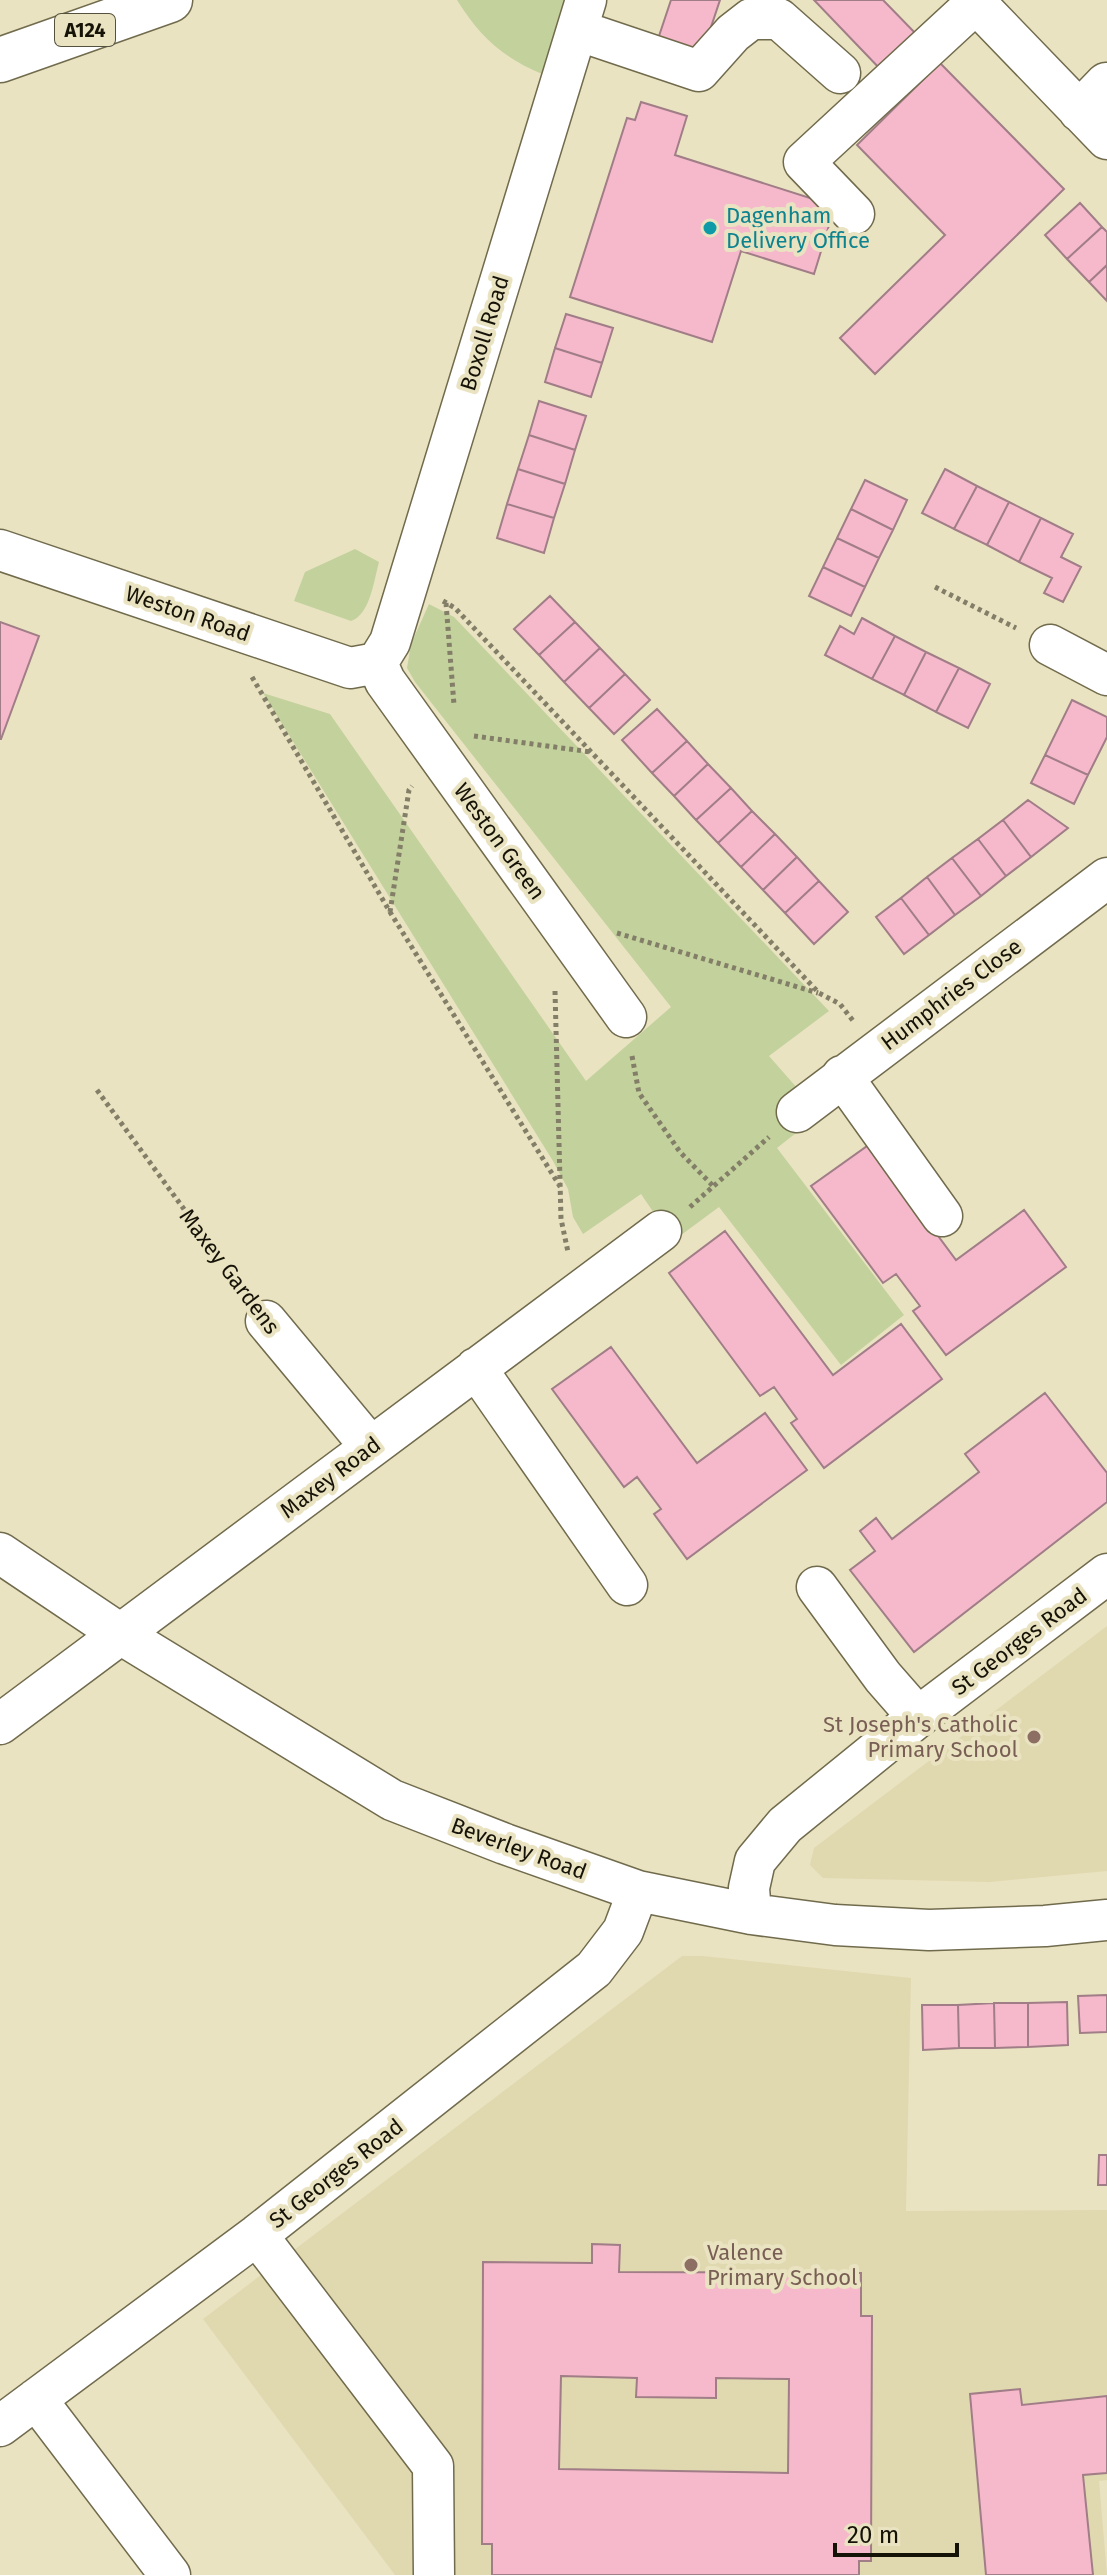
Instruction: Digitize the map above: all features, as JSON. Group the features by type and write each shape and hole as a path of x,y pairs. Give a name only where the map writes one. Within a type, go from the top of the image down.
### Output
{"main road":[{"name":"A124","path":"0,60 170,0"}],"street":[{"path":"854,214 804,162 974,1 1107,139"},
{"path":"582,15 699,71 733,33 751,19 779,19 840,73"},
{"name":"Boxoll Road","path":"377,663 390,642 582,15"},
{"path":"1079,111 1106,83"},
{"name":"Weston Road","path":"0,550 350,668 377,663"},
{"path":"1050,645 1107,675"},
{"name":"Weston Green","path":"377,663 394,694 626,1017"},
{"name":"Humphries Close","path":"797,1112 1107,878"},
{"path":"842,1076 942,1216"},
{"name":"Maxey Road","path":"0,1724 661,1231"},
{"name":"Maxey Gardens","path":"266,1321 370,1446"},
{"path":"476,1368 627,1585"},
{"name":"Beverley Road","path":"0,1553 122,1635 392,1800 638,1891 751,1914 835,1925 929,1930 1045,1926 1107,1920"},
{"name":"St Georges Road","path":"751,1914 749,1888 755,1861 785,1825 918,1717 1107,1574"},
{"path":"817,1587 883,1677 918,1717"},
{"name":"St Georges Road","path":"0,2426 257,2235 594,1969 623,1931 638,1891"},
{"path":"257,2235 433,2466 434,2575"},
{"path":"36,2399 170,2575"}],"path":[{"path":"409,579 455,608 819,993"},
{"path":"935,587 1050,645"},
{"path":"446,602 456,719"},
{"path":"231,628 257,690 561,1188"},
{"path":"472,736 591,752"},
{"path":"390,912 409,790"},
{"path":"605,930 819,993 840,1004 874,1052"},
{"path":"555,990 561,1219 577,1292"},
{"path":"626,1017 639,1093 680,1152 714,1187"},
{"name":"Maxey Gardens","path":"97,1090 266,1321"},
{"path":"661,1231 797,1112"}],"shaded area":[{"name":"St Joseph's Catholic Primary School","path":"1107,1626 1107,1871 990,1882 823,1878 810,1865 814,1848"},
{"name":"Valence Primary School","path":"682,1956 911,1978 906,2211 1107,2210 1107,2480 1099,2481 1107,2575 395,2575 203,2319"}],"green space":[{"path":"457,0 566,0 542,74 493,44 474,25"},
{"path":"355,549 379,562 363,612 351,621 294,601 305,572"},
{"path":"429,604 454,617 829,1011 769,1056 820,1114 777,1148 904,1315 841,1365 719,1207 673,1241 641,1194 583,1234 573,1217 568,1189 553,1161 263,693 330,714 586,1081 671,1007 415,682 407,668 411,644"}],"building":[{"path":"671,0 720,0 699,63 655,48"},
{"path":"814,0 883,0 920,38 884,73"},
{"path":"940,63 1064,189 875,374 840,338 945,235 857,145"},
{"name":"Dagenham Delivery Office","path":"641,102 687,116 675,155 835,206 814,274 741,251 712,342 570,297 627,118 635,120"},
{"path":"1080,203 1102,227 1067,259 1045,235"},
{"path":"1102,227 1107,232 1107,265 1089,282 1067,259"},
{"path":"1107,265 1107,301 1089,282"},
{"path":"566,314 613,328 602,363 555,348"},
{"path":"555,348 602,363 591,397 545,382"},
{"path":"539,401 586,416 575,450 529,435"},
{"path":"529,435 575,450 565,484 518,469"},
{"path":"518,469 565,484 554,518 507,504"},
{"path":"945,469 977,486 954,529 922,513"},
{"path":"865,480 907,500 893,530 851,509"},
{"path":"977,486 1009,502 987,545 954,529"},
{"path":"1009,502 1041,518 1019,562 987,545"},
{"path":"507,504 554,518 544,553 497,538"},
{"path":"851,509 893,530 879,558 837,538"},
{"path":"1041,518 1073,534 1061,557 1081,567 1063,602 1044,593 1052,578 1019,562"},
{"path":"837,538 879,558 865,587 823,567"},
{"path":"823,567 865,587 851,616 809,596"},
{"path":"550,596 575,622 539,655 514,629"},
{"path":"862,618 895,636 872,679 825,655 840,626 854,634"},
{"path":"0,622 39,636 1,739 0,739"},
{"path":"575,622 600,648 564,682 539,655"},
{"path":"895,636 926,652 904,695 872,679"},
{"path":"600,648 625,674 589,708 564,682"},
{"path":"926,652 959,668 936,712 904,695"},
{"path":"959,668 990,684 968,728 936,712"},
{"path":"625,674 650,700 614,734 589,708"},
{"path":"1072,700 1107,717 1107,737 1088,775 1045,755"},
{"path":"657,709 687,741 652,773 622,740"},
{"path":"687,741 708,764 674,796 652,773"},
{"path":"1045,755 1088,775 1074,804 1031,783"},
{"path":"708,764 731,788 696,820 674,796"},
{"path":"731,788 752,811 718,843 696,820"},
{"path":"1028,800 1068,828 1031,857 1003,820"},
{"path":"752,811 775,834 741,867 718,843"},
{"path":"1003,820 1031,857 1006,876 978,839"},
{"path":"775,834 797,857 763,890 741,867"},
{"path":"978,839 1006,876 981,896 952,858"},
{"path":"797,857 819,881 785,913 763,890"},
{"path":"952,858 981,896 955,915 927,877"},
{"path":"927,877 955,915 929,935 901,898"},
{"path":"819,881 848,912 814,944 785,913"},
{"path":"901,898 929,935 904,954 876,917"},
{"path":"870,1144 956,1260 1024,1210 1066,1267 946,1355 913,1311 920,1306 896,1274 883,1283 811,1186"},
{"path":"725,1231 833,1375 901,1324 942,1379 824,1468 791,1423 797,1419 774,1387 760,1396 669,1273"},
{"path":"611,1347 697,1463 765,1413 807,1470 687,1559 654,1514 661,1509 637,1477 624,1487 552,1389"},
{"path":"1045,1393 1107,1473 1107,1502 914,1652 850,1570 875,1551 860,1531 876,1518 892,1539 979,1472 965,1454"},
{"path":"1107,1995 1107,2032 1080,2033 1078,1996"},
{"path":"1067,2002 1068,2045 1028,2047 1028,2003"},
{"path":"994,2003 995,2048 959,2048 958,2005"},
{"path":"994,2003 1028,2003 1028,2047 995,2048"},
{"path":"922,2005 958,2005 959,2048 923,2050"},
{"path":"1099,2155 1107,2155 1107,2185 1098,2185"},
{"path":"592,2244 620,2245 619,2272 861,2273 861,2316 872,2316 871,2561 859,2561 859,2575 492,2575 492,2544 482,2544 483,2262 592,2263","holes":["561,2376 637,2378 636,2397 716,2398 716,2378 789,2379 788,2473 559,2469"]},
{"path":"1020,2389 1022,2405 1107,2396 1107,2473 1083,2475 1093,2575 986,2575 970,2394"}],"place":[{"name":"Dagenham Delivery Office","path":"710,228"},
{"name":"St Joseph's Catholic Primary School","path":"1034,1737"},
{"name":"Valence Primary School","path":"691,2265"}]}
